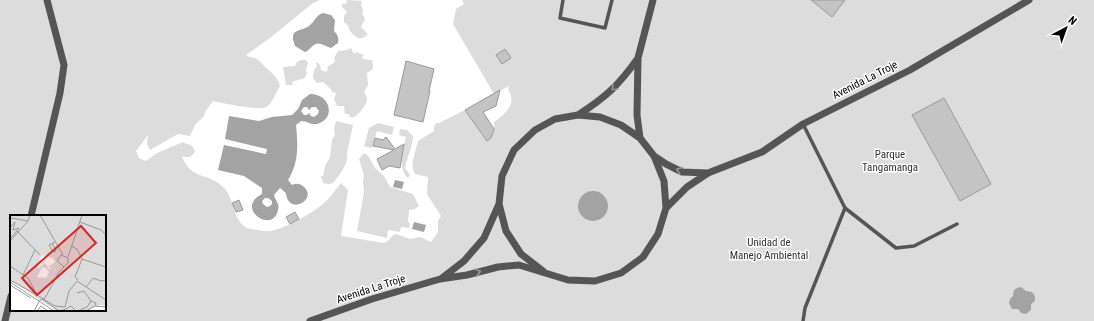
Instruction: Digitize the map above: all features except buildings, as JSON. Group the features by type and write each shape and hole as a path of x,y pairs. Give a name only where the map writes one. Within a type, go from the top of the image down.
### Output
{"street":[{"path":"31,215 60,93 64,65 47,0"},
{"path":"640,138 638,114 638,58 653,0"},
{"name":"Avenida La Troje","path":"666,208 687,187 708,173 762,152 804,124 910,70 1029,0"},
{"path":"578,115 600,101 613,90 625,77 638,58"},
{"path":"578,115 600,117 621,125 640,138 654,156 664,181 666,208 658,234 643,256 621,273 595,281 568,280 543,271 521,254 506,231 499,204 502,176 514,150 535,130 555,119 578,115"},
{"name":"Avenida La Troje","path":"654,156 682,172 708,173"},
{"name":"Avenida La Troje","path":"440,279 464,260 484,238 499,204"},
{"name":"Avenida La Troje","path":"310,321 372,299 440,279 467,275 498,267 519,265 543,271"},
{"path":"5,321 10,300"}],"lane":[{"path":"563,0 560,18 605,28 612,0"},
{"path":"804,124 845,208 896,248 914,246 957,224"},
{"path":"803,321 805,308 845,208"}],"green space":[{"name":"Parque Tangamanga","path":"0,0 320,0 313,3 270,38 246,55 256,58 278,80 280,86 266,107 256,108 213,101 205,112 204,116 195,125 190,136 178,134 150,150 147,144 148,135 136,151 139,158 146,161 157,153 183,142 192,146 195,152 194,154 189,157 182,157 186,165 191,170 218,183 224,188 230,197 239,221 250,229 266,231 282,228 312,212 323,204 341,183 348,190 341,236 384,243 396,234 410,239 420,237 431,242 438,232 438,221 441,216 427,194 428,177 415,174 413,170 413,162 418,141 434,131 436,123 439,123 465,110 487,141 493,133 494,122 506,112 511,104 511,95 508,90 509,86 494,94 453,24 456,9 464,4 462,0 1094,0 1094,321 0,321"},
{"path":"347,0 362,1 362,13 365,19 361,27 368,34 363,38 355,36 344,22 344,16 347,12 342,5 344,3 346,4"},
{"path":"351,48 354,54 356,52 364,55 362,57 363,59 372,60 373,65 373,69 367,73 368,85 364,92 367,97 366,102 360,113 352,118 349,116 350,115 345,114 344,106 337,106 334,99 336,93 332,92 331,89 323,82 317,83 313,78 317,62 320,65 321,70 326,72 328,69 327,67 335,62 334,58 338,51"},
{"path":"306,60 308,63 305,78 292,82 293,85 286,85 283,67 295,66 297,62"},
{"path":"336,121 353,125 345,165 333,183 329,184 323,183 321,176 323,176 325,166 330,157 332,140 335,135 334,129"},
{"path":"378,123 394,127 392,135 377,131 372,148 364,146 369,128"},
{"path":"400,129 407,130 413,136 405,168 410,175 408,178 402,164 402,153 406,137 399,135"},
{"path":"363,154 366,154 369,157 375,168 384,176 390,187 413,194 419,206 415,209 409,210 409,228 401,227 400,232 388,230 387,238 357,231 364,192 364,175 359,159"}],"shaded area":[{"path":"323,13 331,15 335,20 334,31 338,37 338,43 331,48 321,44 316,44 305,52 295,46 293,40 294,33 309,26"},
{"path":"310,94 317,95 323,98 326,102 329,112 323,121 317,124 301,121 296,125 296,160 292,174 288,180 292,185 298,184 304,187 307,192 307,197 301,204 292,204 288,200 286,193 280,188 274,195 278,204 278,210 275,217 269,220 263,220 253,212 252,206 254,200 262,194 262,188 244,176 218,170 224,145 266,154 267,149 225,139 229,116 259,121 272,117 292,115 298,109 302,100","holes":["304,107 307,107 309,110 312,107 316,107 319,111 318,114 314,117 309,113 304,115 301,111","265,198 272,201 270,206 267,207 263,204 262,201"]},
{"path":"395,180 404,182 402,189 393,187"},
{"path":"593,191 604,195 608,206 604,217 593,221 582,217 578,206 582,195"},
{"path":"414,222 426,225 424,232 412,229"},
{"path":"1021,287 1026,291 1032,292 1035,296 1035,301 1031,304 1031,310 1026,314 1021,313 1018,309 1012,309 1009,303 1013,296 1014,290"}],"park label":[{"name":"Unidad de Manejo Ambiental","path":"769,248"}]}
